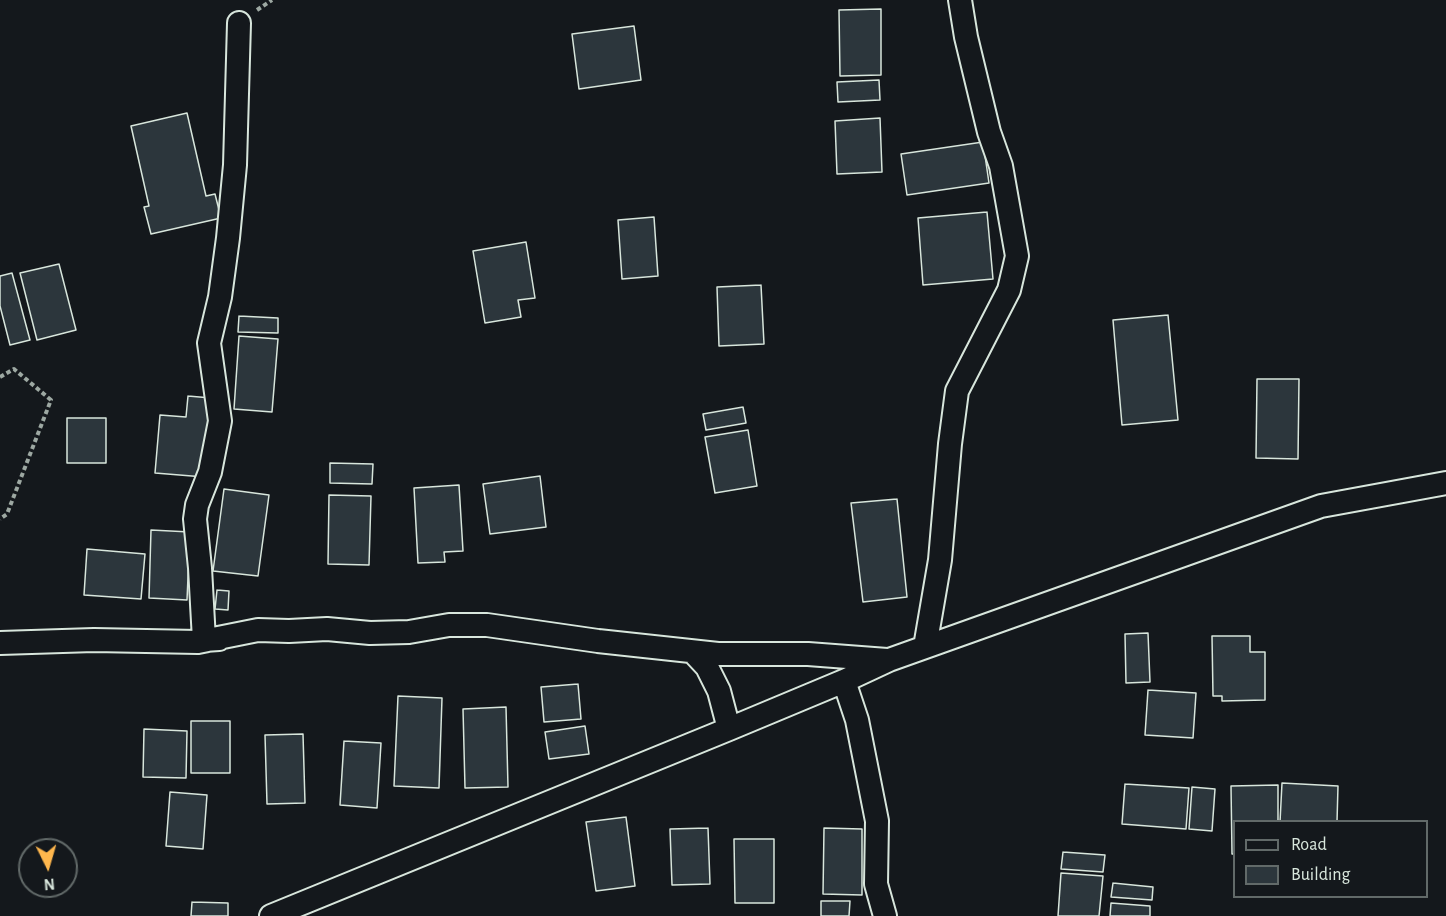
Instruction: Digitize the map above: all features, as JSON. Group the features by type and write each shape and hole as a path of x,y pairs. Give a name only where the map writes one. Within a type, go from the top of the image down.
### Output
{"street":[{"path":"925,647 940,560 957,391 1009,290 1017,256 1001,166 989,132 966,38 960,0"},
{"path":"204,640 195,519 197,505 210,472 220,421 209,343 220,297 235,165 239,23"},
{"path":"271,916 729,729 889,660 1321,506 1446,483"},
{"path":"0,643 204,640 258,630 327,629 370,633 409,632 449,625 487,625 693,652 808,654 889,660"},
{"path":"693,652 708,667 719,691 729,729"},
{"path":"844,681 857,720 877,820 876,885 885,916"}],"path":[{"path":"0,377 14,369 51,400 7,514 0,519"}],"building":[{"path":"881,9 881,75 840,76 839,10"},
{"path":"634,26 641,80 579,89 572,34"},
{"path":"879,80 880,100 838,102 837,82"},
{"path":"187,113 206,196 215,194 221,218 151,234 144,207 149,206 131,126"},
{"path":"880,118 882,172 837,174 835,121"},
{"path":"983,142 989,183 907,195 901,154"},
{"path":"987,212 993,279 923,285 918,218"},
{"path":"654,217 658,276 622,279 618,220"},
{"path":"526,242 535,298 518,300 521,317 485,323 473,251"},
{"path":"59,264 76,330 37,340 20,273"},
{"path":"12,273 30,340 10,345 0,306 0,276"},
{"path":"761,285 764,344 719,346 717,287"},
{"path":"1168,315 1178,420 1122,425 1113,320"},
{"path":"239,316 278,318 278,333 238,332"},
{"path":"239,336 278,339 272,412 234,409"},
{"path":"1257,379 1299,379 1298,459 1256,458"},
{"path":"188,396 211,398 204,477 155,473 160,415 186,417"},
{"path":"743,407 746,423 706,430 703,414"},
{"path":"67,418 106,418 106,463 67,463"},
{"path":"748,430 757,486 715,493 705,437"},
{"path":"330,463 373,464 372,484 330,483"},
{"path":"540,476 546,527 490,534 483,484"},
{"path":"459,485 463,551 444,552 445,562 418,563 414,488"},
{"path":"224,489 269,495 258,576 213,571"},
{"path":"329,495 371,496 369,565 328,564"},
{"path":"897,499 907,597 863,602 851,503"},
{"path":"151,530 190,532 187,600 149,598"},
{"path":"87,549 145,554 141,599 84,595"},
{"path":"217,590 229,591 228,610 215,609"},
{"path":"1148,633 1150,682 1126,683 1125,634"},
{"path":"1212,636 1250,636 1250,652 1265,652 1265,700 1222,701 1222,696 1213,696"},
{"path":"578,684 581,719 544,722 541,687"},
{"path":"1148,690 1196,693 1193,738 1145,735"},
{"path":"398,696 442,698 439,788 394,786"},
{"path":"506,707 508,787 465,788 463,709"},
{"path":"191,721 230,721 230,773 191,773"},
{"path":"585,726 589,754 549,759 545,732"},
{"path":"144,729 187,731 186,778 143,777"},
{"path":"303,734 305,803 267,804 265,735"},
{"path":"344,741 381,743 377,808 340,805"},
{"path":"1282,783 1338,786 1337,820 1280,820"},
{"path":"1125,784 1189,788 1186,829 1122,824"},
{"path":"1278,785 1278,820 1233,820 1233,854 1232,854 1231,786"},
{"path":"1192,787 1215,789 1212,831 1189,829"},
{"path":"170,792 207,795 203,849 166,846"},
{"path":"626,817 635,886 596,891 586,822"},
{"path":"708,828 710,884 672,885 670,829"},
{"path":"824,828 862,829 862,895 823,894"},
{"path":"734,839 774,839 774,903 735,903"},
{"path":"1063,852 1105,855 1103,872 1061,869"},
{"path":"1061,873 1103,876 1099,916 1058,916"},
{"path":"1113,883 1153,887 1152,900 1111,897"},
{"path":"821,901 850,901 849,916 821,916"},
{"path":"192,902 228,903 228,916 191,916"},
{"path":"1111,903 1150,906 1150,916 1110,916"}]}
